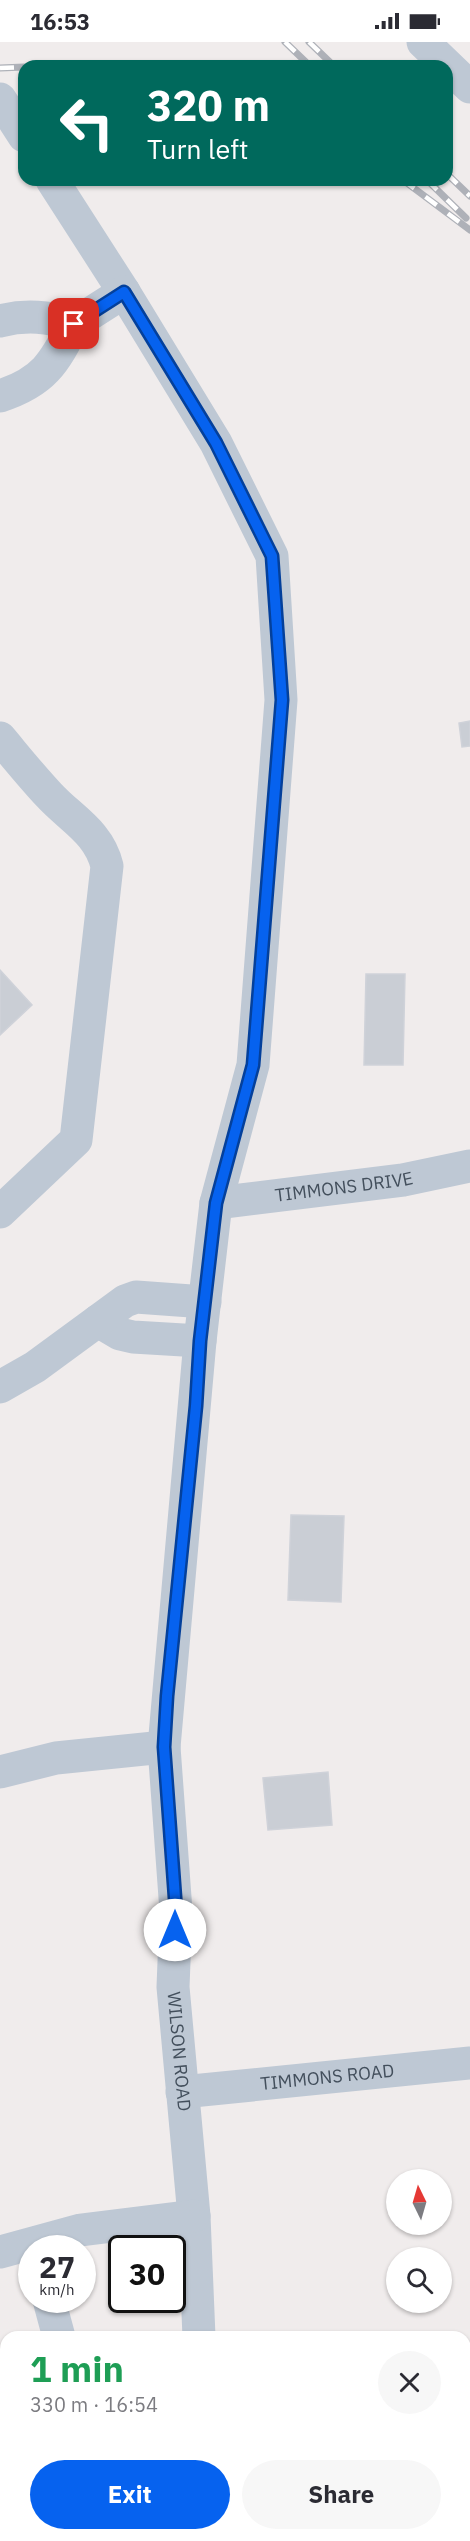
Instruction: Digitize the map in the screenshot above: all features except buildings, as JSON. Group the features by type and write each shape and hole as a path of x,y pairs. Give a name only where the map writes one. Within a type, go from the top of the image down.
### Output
{"street":[{"path":"423,42 442,60"},
{"path":"453,71 470,87"},
{"path":"0,99 18,127"},
{"name":"WILSON ROAD","path":"56,186 216,443 272,556 282,700 253,1065 216,1203 200,1341 164,1747 176,1911 173,1987 194,2216 199,2331"},
{"path":"0,396 26,386 40,376 60,352 74,324 124,292"},
{"path":"0,321 28,316 74,324"},
{"path":"0,738 51,797 95,838 104,852 107,866 76,1140 0,1212"},
{"name":"TIMMONS DRIVE","path":"216,1203 403,1180 470,1166"},
{"path":"0,1387 35,1367 125,1301 136,1296 204,1302"},
{"path":"98,1321 120,1334 133,1337 200,1341"},
{"path":"0,1772 56,1758 164,1747"},
{"name":"TIMMONS ROAD","path":"182,2092 470,2063"},
{"path":"67,2235 81,2230 194,2216"},
{"path":"0,2252 18,2249"},
{"path":"53,2313 58,2331"}],"railway":[{"path":"285,42 304,60"},
{"path":"309,42 328,60"},
{"path":"0,68 18,67"},
{"path":"453,180 470,196"},
{"path":"411,186 470,230"},
{"path":"433,186 466,218"}],"route":[{"path":"74,324 124,292 216,443 272,556 282,700 253,1065 216,1203 200,1341 196,1406 167,1696 164,1747 176,1911 175,1930"}]}
